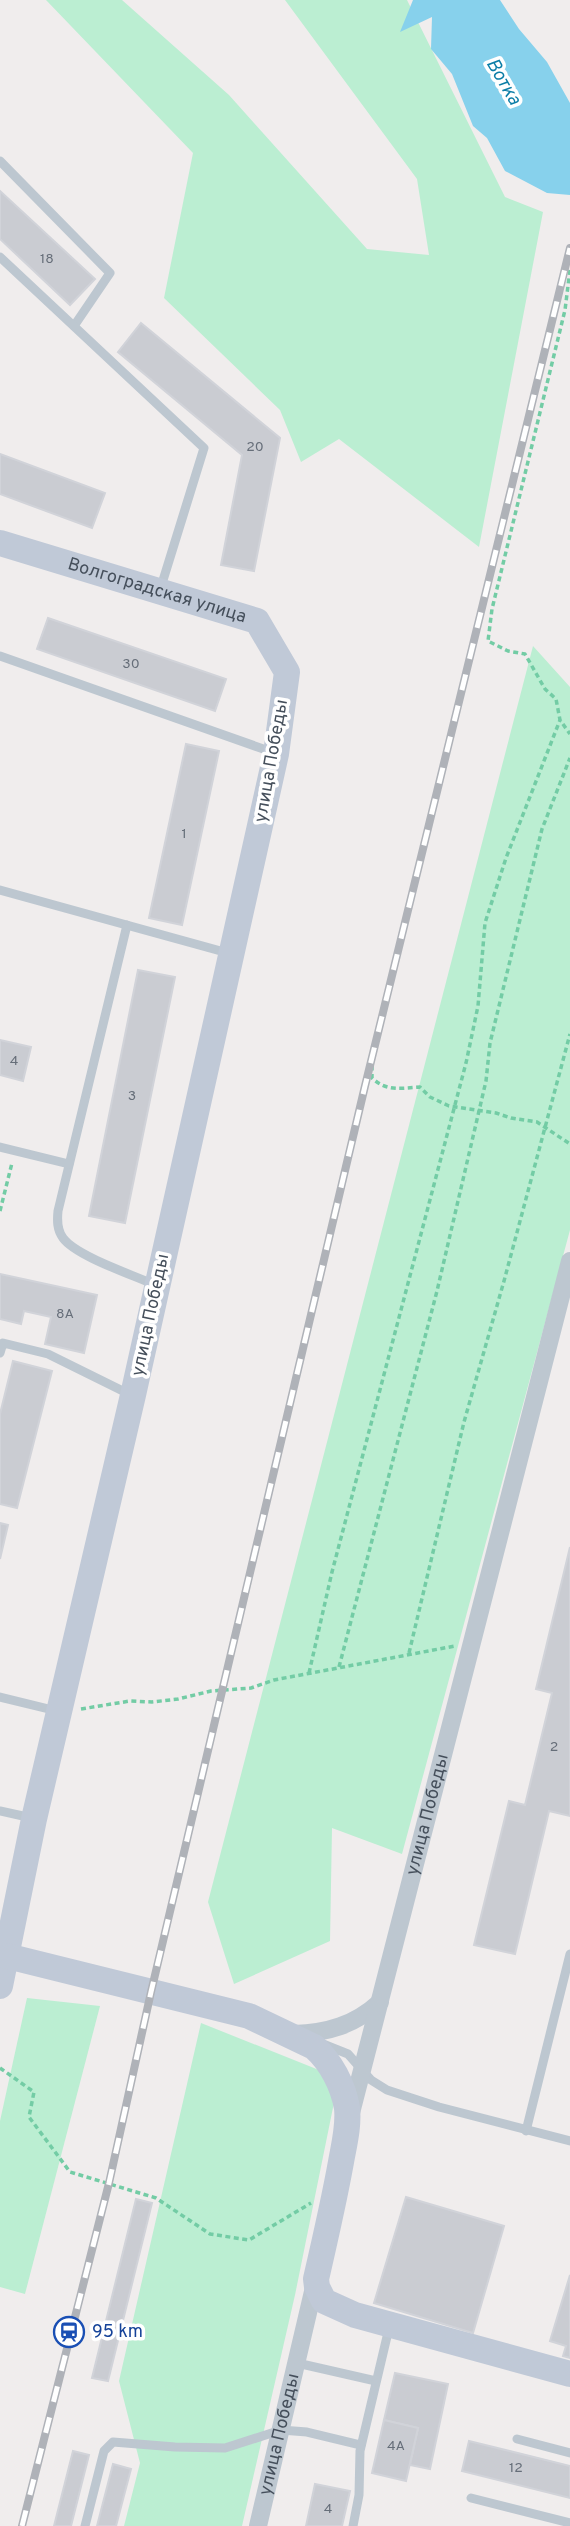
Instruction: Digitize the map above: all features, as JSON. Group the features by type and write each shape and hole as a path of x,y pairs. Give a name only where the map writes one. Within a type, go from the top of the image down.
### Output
{"main road":[{"name":"Волгоградская улица","path":"0,543 257,621 287,672"},
{"name":"улица Победы","path":"0,1986 34,1819 133,1395 276,754 287,672"},
{"name":"улица Победы","path":"7,1956 249,2016 290,2034 323,2054 335,2073 347,2108 346,2133 337,2188 316,2279"},
{"path":"316,2279 324,2301 341,2310 389,2326 570,2374"}],"street":[{"name":"улица Победы","path":"346,2133 570,1261"},
{"name":"улица Победы","path":"290,2034 333,2029 357,2020 380,2002"},
{"name":"улица Победы","path":"258,2526 316,2279"},
{"name":"улица Победы","path":"301,2343 316,2319 330,2311 341,2310"}],"lane":[{"path":"0,161 110,272 74,326"},
{"path":"0,257 204,448 159,592"},
{"path":"0,656 276,754"},
{"path":"0,890 232,954"},
{"path":"127,925 57,1223 61,1236 82,1252 157,1285"},
{"path":"0,1147 69,1164"},
{"path":"0,1353 3,1343 48,1354 133,1395"},
{"path":"0,1697 60,1707"},
{"path":"0,1811 34,1819"},
{"path":"526,2131 570,1954"},
{"path":"290,2034 340,2049 377,2085 387,2090 526,2131 570,2141"},
{"path":"353,2526 359,2495 361,2445 389,2326"},
{"path":"297,2363 376,2381"},
{"path":"85,2526 104,2451 113,2442 225,2448 281,2430 307,2432 361,2445"},
{"path":"517,2439 570,2453"},
{"path":"471,2498 570,2523"}],"path":[{"path":"570,270 565,310 492,610 488,641 508,651 525,654 545,690 556,699 560,720 570,734"},
{"path":"309,1673 332,1572 478,1006 485,923 506,858 560,720"},
{"path":"339,1667 437,1291 486,1082 490,1044 542,829 570,758"},
{"path":"410,1653 464,1422 505,1281 570,1034"},
{"path":"372,1057 372,1078 383,1087 420,1087 430,1097 454,1107 537,1122 570,1144"},
{"path":"0,1211 15,1151"},
{"path":"60,1707 79,1709 130,1700 152,1702 211,1691 251,1688 274,1680 410,1653 471,1644"},
{"path":"0,2068 34,2092 29,2117 70,2172 156,2198 210,2234 249,2240 337,2188"}],"green space":[{"path":"46,0 122,0 229,95 367,249 429,255 417,179 285,0 407,0 505,197 543,212 479,547 339,439 301,462 280,410 164,298 193,153"},
{"path":"533,646 570,687 570,1230 402,1854 332,1828 330,1941 234,1984 208,1902"},
{"path":"27,1998 100,2006 25,2294 0,2287 0,2121"},
{"path":"201,2023 339,2078 295,2295 242,2526 124,2526 140,2463 119,2381"}],"water":[{"name":"Вотка","path":"413,0 500,0 519,29 547,62 570,103 570,195 547,193 505,171 487,138 473,126 452,74 431,49 432,17 400,32"}],"building":[{"path":"0,191 95,279 70,305 0,239"},
{"path":"141,323 280,438 254,571 221,565 242,455 118,352"},
{"path":"0,454 105,493 92,528 0,494"},
{"path":"48,618 226,679 215,711 37,649"},
{"path":"186,744 219,751 182,925 149,918"},
{"path":"138,970 175,977 125,1223 89,1216"},
{"path":"0,1040 31,1047 23,1081 0,1075"},
{"path":"0,1274 97,1295 84,1353 45,1344 51,1317 24,1311 21,1324 0,1319"},
{"path":"13,1361 52,1371 17,1508 0,1504 0,1414"},
{"path":"0,1523 8,1525 0,1559"},
{"path":"570,1547 570,1816 549,1811 515,1954 474,1945 509,1801 525,1805 552,1693 536,1689"},
{"path":"406,2197 504,2226 473,2333 374,2303"},
{"path":"136,2199 152,2203 108,2381 92,2378"},
{"path":"570,2275 570,2358 563,2356 566,2346 550,2341"},
{"path":"395,2373 448,2384 430,2469 410,2465 418,2428 384,2420"},
{"path":"384,2420 418,2428 406,2481 372,2473"},
{"path":"469,2441 570,2466 570,2498 462,2471"},
{"path":"73,2451 89,2455 71,2526 54,2526"},
{"path":"113,2464 131,2469 116,2526 97,2526"},
{"path":"315,2484 350,2491 342,2526 306,2526"}],"railway":[{"path":"22,2526 109,2183 151,1992 365,1086 570,248"}],"place":[{"name":"95 km","path":"69,2332"}]}
